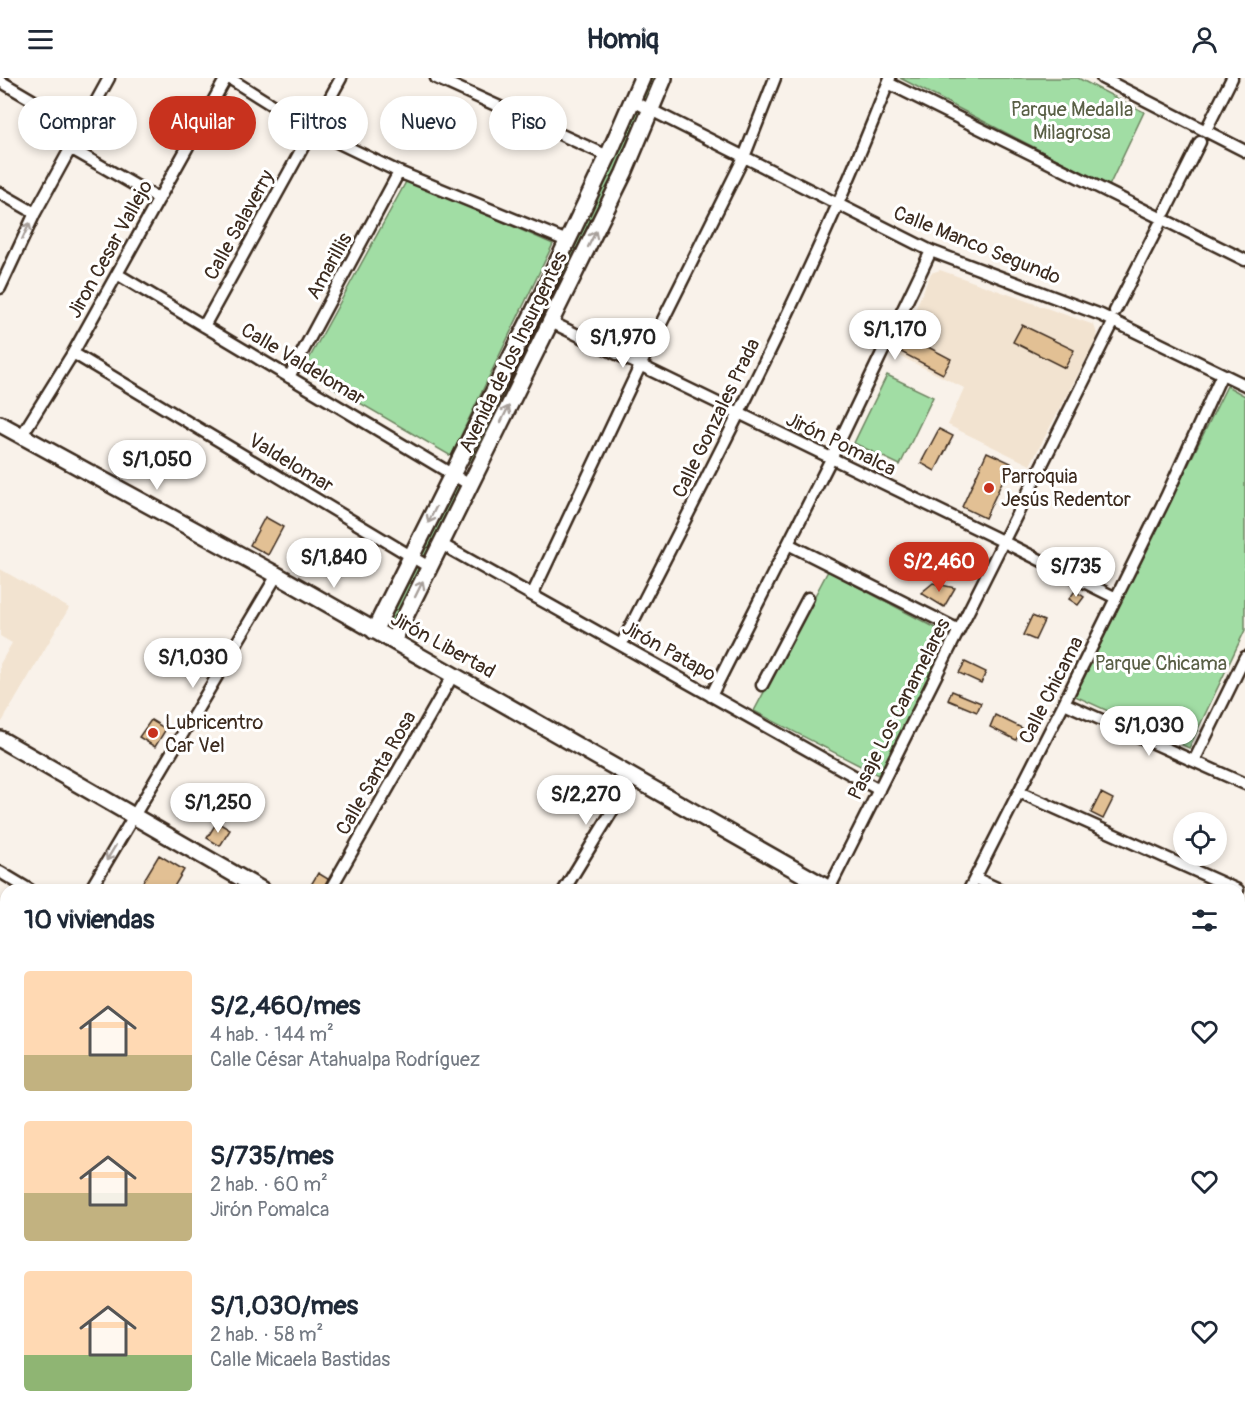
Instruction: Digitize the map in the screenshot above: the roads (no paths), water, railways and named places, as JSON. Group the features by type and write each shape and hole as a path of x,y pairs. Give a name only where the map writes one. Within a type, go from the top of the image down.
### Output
{"street":[{"path":"99,96 109,78"},
{"path":"228,78 268,103"},
{"name":"Jiron Cesar Vallejo","path":"22,435 73,353 228,78"},
{"name":"Calle Salaverry","path":"331,96 341,78"},
{"path":"436,78 608,156"},
{"name":"Avenida de los Insurgentes","path":"374,631 567,241 642,78"},
{"name":"Avenida de los Insurgentes","path":"393,641 624,173 664,78"},
{"path":"532,595 640,366 744,157 775,78"},
{"path":"1101,78 1245,151"},
{"path":"1208,126 1232,78"},
{"path":"0,81 26,96"},
{"path":"889,81 1245,260"},
{"name":"Calle Gonzales Prada","path":"621,645 739,414 837,204 889,81"},
{"name":"Calle Manco Segundo","path":"633,100 932,250 1114,316 1245,385"},
{"path":"1165,212 1200,142"},
{"path":"0,288 35,213 69,150"},
{"path":"73,150 159,199"},
{"name":"Calle Salaverry","path":"204,326 301,150"},
{"path":"353,150 399,172 567,241"},
{"name":"Amarillis","path":"289,377 399,172"},
{"path":"0,193 35,213"},
{"name":"Pasaje Los Canamelares","path":"832,884 1159,225"},
{"path":"711,696 831,459 932,250"},
{"name":"Calle Valdelomar","path":"117,274 470,485"},
{"name":"Jirón Pomalca","path":"551,322 1116,598"},
{"name":"Valdelomar","path":"73,353 429,567"},
{"name":"Calle Chicama","path":"972,884 1166,497 1222,374"},
{"name":"Jirón Libertad","path":"0,424 277,575 633,777 808,884"},
{"name":"Jirón Patapo","path":"441,544 879,790"},
{"path":"788,544 959,630"},
{"path":"93,884 277,575"},
{"path":"762,685 808,598"},
{"path":"1194,762 1245,657"},
{"name":"Calle Santa Rosa","path":"333,884 453,675"},
{"path":"1064,703 1245,784"},
{"path":"0,739 252,884"},
{"path":"568,884 633,777"},
{"path":"1019,792 1225,884"},
{"path":"0,872 20,884"},
{"path":"975,878 988,884"}],"place":[{"name":"Parroquia Jesús Redentor","path":"989,488"},
{"name":"Lubricentro Car Vel","path":"153,733"}],"park label":[{"name":"Parque Medalla Milagrosa","path":"1072,120"},
{"name":"Parque Chicama","path":"1161,663"}]}
